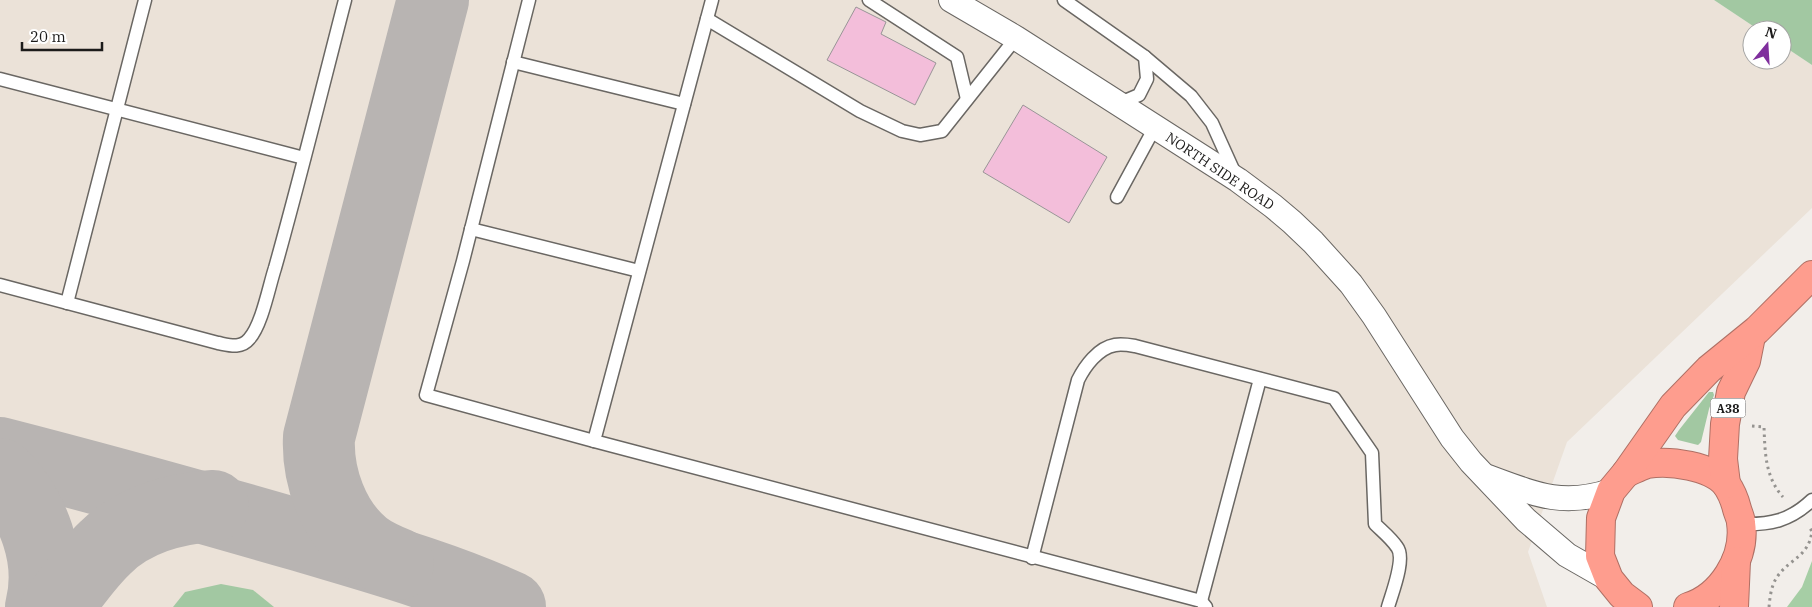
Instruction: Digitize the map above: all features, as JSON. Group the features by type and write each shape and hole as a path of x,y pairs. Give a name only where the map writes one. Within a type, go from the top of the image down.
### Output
{"highway":[{"path":"1638,607 1608,579 1600,556 1601,518 1618,482 1673,406 1709,369 1751,336 1812,275"},
{"name":"A38","path":"1726,484 1723,459 1725,424 1731,392 1746,361 1751,336"},
{"path":"1618,482 1647,464 1678,464 1706,470 1726,484 1735,501 1741,524 1740,543 1736,560 1734,607"},
{"path":"1688,607 1699,604 1711,596 1723,582 1736,560"}],"street":[{"name":"NORTH SIDE ROAD","path":"951,0 1016,38 1238,180 1292,222 1351,284 1374,316 1452,438 1484,476 1526,520 1567,555 1608,579"},
{"path":"1484,476 1552,498 1583,498 1618,482"}],"lane":[{"path":"67,303 146,0"},
{"path":"0,285 218,343 240,346 248,340 254,332 261,314 289,218 345,0"},
{"path":"529,0 426,395 1204,604 1260,379"},
{"path":"594,441 712,0"},
{"path":"869,0 956,57 967,99"},
{"path":"1064,0 1144,56 1191,96 1212,123 1238,180"},
{"path":"707,19 860,111 902,131 920,135 942,131 1016,38"},
{"path":"1118,104 1139,95 1147,79 1144,56"},
{"path":"513,62 684,104"},
{"path":"0,79 304,158"},
{"path":"1116,197 1155,127"},
{"path":"471,228 639,272"},
{"path":"1032,558 1078,380 1083,368 1098,354 1114,345 1135,346 1334,398 1372,453 1375,524 1398,547 1400,553 1398,570 1388,607"},
{"path":"1741,524 1764,525 1788,517 1812,500"}],"path":[{"path":"1764,427 1767,469 1772,482 1779,492"},
{"path":"1769,607 1770,593 1778,576 1807,548 1811,538 1812,531 1797,512"}],"shaded area":[{"path":"0,0 1714,0 1744,20 1742,20 1742,70 1792,70 1792,52 1812,65 1812,208 1567,442 1528,552 1547,607 0,607"}],"green space":[{"path":"1714,0 1812,0 1812,65 1792,52 1792,20 1744,20"},
{"path":"1709,392 1713,392 1714,395 1701,442 1698,445 1678,440 1675,436"},
{"path":"1812,561 1812,607 1787,607 1802,587"},
{"path":"221,584 253,590 274,607 173,607 185,592"}],"building":[{"path":"856,7 886,22 881,34 936,63 915,105 827,60"},
{"path":"1023,105 1107,157 1069,223 983,172"}],"taxiway":[{"path":"398,564 368,549 353,536 344,524 329,497 324,482 319,452 319,437 433,0"},
{"path":"0,453 302,536 433,576 510,607"},
{"path":"0,474 22,502 38,535 44,571 41,607"},
{"path":"57,607 98,555 116,538 128,530 155,517 184,509 213,506"}]}
